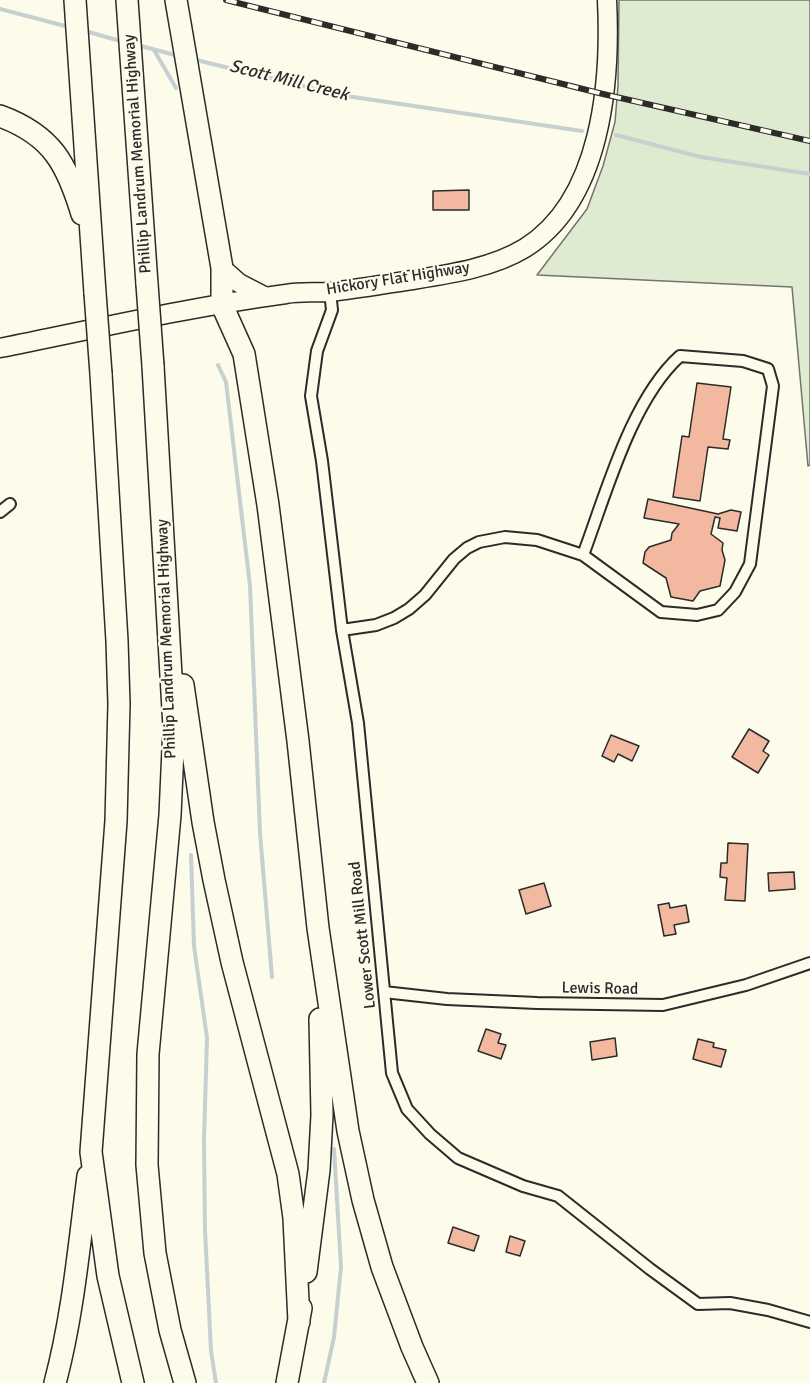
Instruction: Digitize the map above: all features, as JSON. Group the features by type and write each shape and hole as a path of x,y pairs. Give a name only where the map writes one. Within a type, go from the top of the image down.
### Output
{"highway":[{"path":"55,1383 74,1296 91,1152 116,821 119,704 117,630 101,374 75,0"},
{"name":"Phillip Landrum Memorial Highway","path":"127,0 153,366 174,727 170,815 148,1054 147,1165 155,1253 170,1330 185,1383"},
{"path":"176,0 198,117 222,268 222,305 244,354 271,527 298,741 318,928 348,1131 363,1200 382,1267 428,1383"},
{"path":"0,116 24,127 56,153 74,188 91,244"},
{"path":"165,571 214,880 232,962 288,1174 294,1218 299,1322"},
{"path":"287,1383 314,1223 322,1115 318,928"},
{"path":"91,1152 108,1276 133,1383"}],"main road":[{"name":"Hickory Flat Highway","path":"0,348 289,293 330,292 441,275 482,266 525,248 549,228 576,194 590,159 603,94 608,32 607,0"},
{"path":"222,268 239,283 267,297"}],"street":[{"name":"Lower Scott Mill Road","path":"330,292 332,310 317,351 311,396 322,460 342,630 358,723 392,1073 406,1108 430,1134 458,1158 523,1186 558,1196 698,1304 730,1304 768,1310 810,1322"},
{"path":"342,630 376,625 410,609 425,595 454,559 467,548 478,542 505,537 537,540 583,555 661,612 697,615 718,610 735,592 750,564 772,386 768,369 743,361 680,356 668,367 632,424 583,555"},
{"path":"0,512 10,504"},
{"name":"Lewis Road","path":"384,992 447,999 663,1005 746,985 810,963"}],"green space":[{"path":"619,0 810,0 810,465 808,466 792,287 537,275 587,209 603,166 615,122 618,86"}],"building":[{"path":"469,190 469,210 433,210 433,191"},
{"path":"697,383 731,387 723,439 730,440 728,449 708,447 700,501 673,497 682,436 689,437"},
{"path":"648,499 718,514 731,510 741,512 737,531 718,528 720,518 715,517 711,534 723,543 722,550 725,560 720,586 700,591 693,601 671,597 666,578 643,563 645,552 649,547 671,540 672,533 679,524 644,518"},
{"path":"749,729 769,741 763,751 769,755 758,773 732,757"},
{"path":"611,735 639,746 632,761 618,754 614,762 602,756"},
{"path":"728,843 748,844 745,901 725,900 727,878 720,877 721,863 727,863"},
{"path":"794,872 795,889 769,891 768,873"},
{"path":"544,883 551,906 526,914 519,890"},
{"path":"669,903 670,908 686,905 689,922 674,925 676,934 664,936 658,905"},
{"path":"486,1029 501,1034 498,1043 506,1045 501,1059 478,1051"},
{"path":"615,1038 617,1056 592,1060 590,1042"},
{"path":"698,1039 714,1043 713,1047 726,1050 721,1067 693,1059"},
{"path":"453,1227 479,1236 474,1251 448,1243"},
{"path":"510,1236 525,1241 520,1256 506,1252"}],"waterway":[{"name":"Scott Mill Creek","path":"0,9 69,27"},
{"name":"Scott Mill Creek","path":"85,31 124,42"},
{"name":"Scott Mill Creek","path":"137,45 179,56"},
{"path":"154,50 176,88"},
{"name":"Scott Mill Creek","path":"192,59 340,95 582,131"},
{"name":"Scott Mill Creek","path":"616,135 701,157 810,174"},
{"path":"218,365 226,382 250,586 260,833 272,977"},
{"path":"191,855 194,946 207,1038 204,1140 205,1230 211,1351 216,1383"},
{"path":"324,1383 334,1337 341,1267 334,1149"}],"railway":[{"path":"226,0 603,94 810,141"}]}
